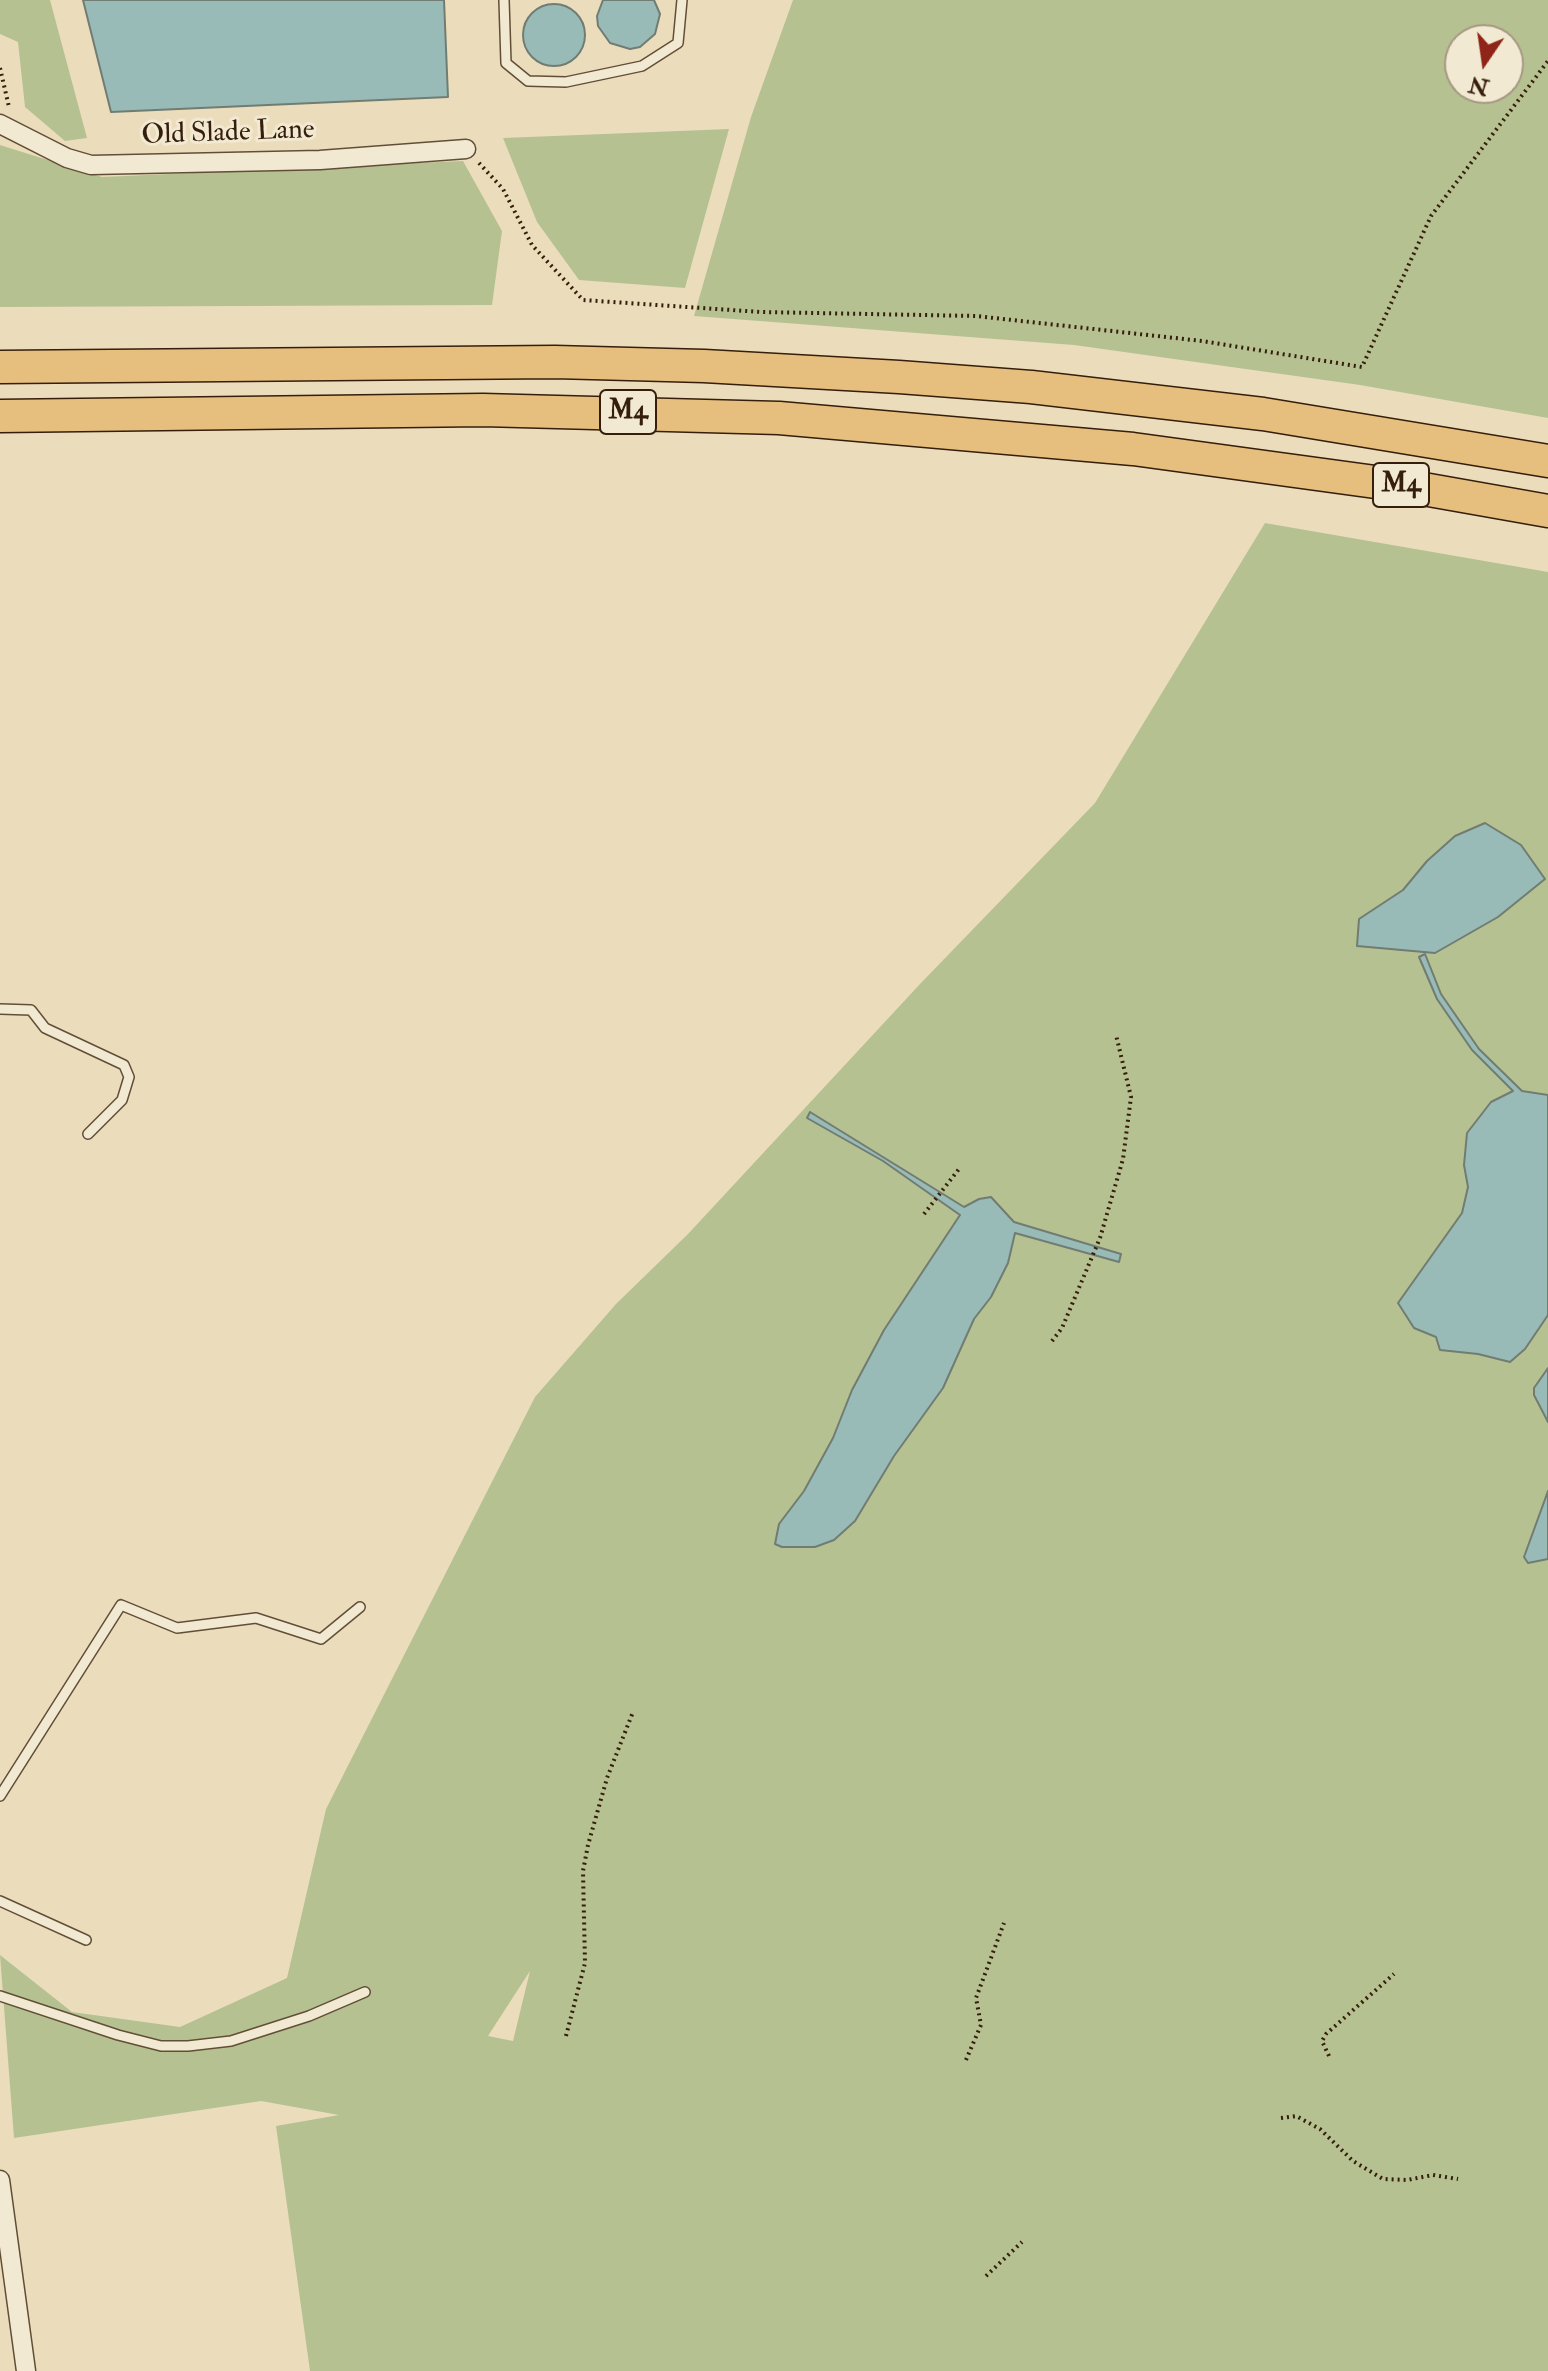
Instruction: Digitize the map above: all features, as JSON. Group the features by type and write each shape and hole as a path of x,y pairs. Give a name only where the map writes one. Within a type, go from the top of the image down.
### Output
{"highway":[{"name":"M4","path":"0,367 555,362 884,376 1045,389 1248,412 1548,461"},
{"name":"M4","path":"0,416 405,409 579,410 779,418 1133,449 1412,487 1548,511"}],"street":[{"name":"Old Slade Lane","path":"7,126 67,158 91,165 320,160 466,149"},
{"path":"0,2180 26,2371"}],"lane":[{"path":"504,0 506,63 528,81 566,82 642,66 678,43 682,0"},
{"path":"0,1009 31,1010 45,1028 124,1065 129,1077 122,1100 88,1134"},
{"path":"0,1796 121,1605 177,1628 256,1618 321,1639 360,1607"},
{"path":"0,1901 86,1940"},
{"path":"0,1996 118,2035 161,2046 188,2046 231,2041 309,2016 365,1992"}],"path":[{"path":"466,149 503,189 532,245 583,300 761,312 976,316 1202,341 1362,367 1431,216 1548,61"},
{"path":"0,68 7,126"},
{"path":"1052,1341 1062,1328 1089,1266 1123,1159 1131,1097 1116,1035"},
{"path":"924,1214 959,1169"},
{"path":"566,2036 585,1963 583,1871 588,1845 607,1778 633,1712"},
{"path":"966,2060 981,2025 976,1998 1004,1923"},
{"path":"1329,2056 1322,2041 1326,2034 1394,1974"},
{"path":"1281,2118 1296,2116 1320,2129 1353,2161 1383,2179 1407,2180 1433,2175 1458,2179"},
{"path":"986,2276 1022,2242"}],"green space":[{"path":"0,0 50,0 87,138 65,141 25,107 18,42 0,34"},
{"path":"793,0 1548,0 1548,418 1360,385 1074,345 694,316 751,117"},
{"path":"729,129 685,288 579,280 537,222 503,138"},
{"path":"0,145 102,177 463,161 502,231 492,305 0,307"},
{"path":"1265,523 1548,572 1548,2371 310,2371 276,2126 339,2115 261,2101 14,2138 0,1955 72,2012 180,2027 287,1978 326,1809 535,1397 616,1304 688,1234 920,984 1095,803","holes":["530,1971 513,2041 488,2036"]}],"water":[{"path":"83,0 444,0 448,97 111,112"},
{"path":"603,0 654,0 660,14 655,34 640,47 630,49 610,43 598,26 597,16"},
{"path":"554,4 566,6 576,13 583,23 583,47 576,57 566,64 554,66 542,64 532,57 525,47 523,35 525,23 532,13 542,6"},
{"path":"1485,823 1521,845 1545,879 1498,917 1435,953 1357,946 1359,919 1403,890 1427,861 1455,836"},
{"path":"1425,954 1441,994 1479,1049 1522,1091 1548,1095 1548,1315 1525,1349 1510,1362 1478,1354 1440,1350 1436,1337 1414,1328 1398,1303 1462,1213 1468,1187 1464,1165 1467,1133 1491,1102 1513,1091 1472,1050 1437,999 1419,957"},
{"path":"810,1112 964,1207 991,1197 1014,1222 1121,1254 1119,1262 1015,1233 1008,1263 991,1297 974,1319 943,1388 894,1456 855,1521 834,1540 815,1547 782,1547 775,1544 779,1524 804,1491 833,1438 852,1390 884,1330 960,1215 883,1161 807,1118"},
{"path":"1548,1368 1548,1422 1534,1395 1534,1388"},
{"path":"1548,1491 1548,1559 1528,1563 1524,1557"}]}
